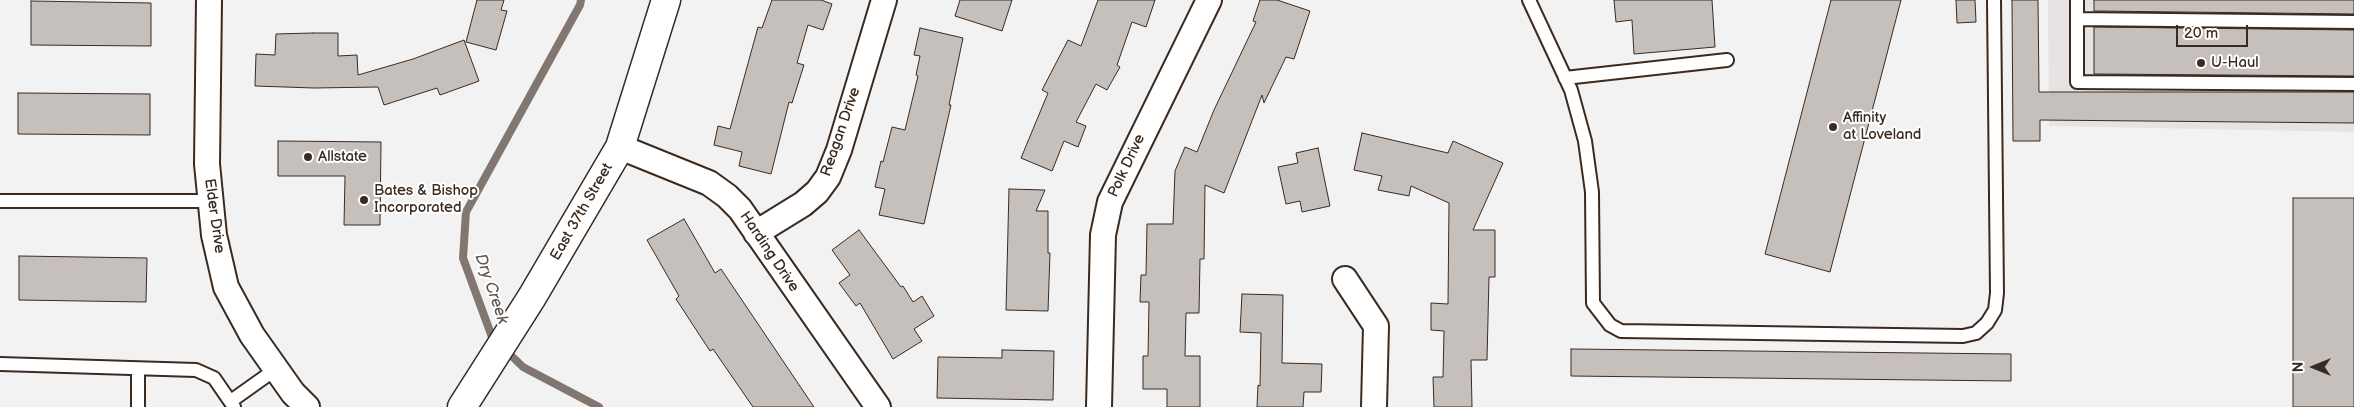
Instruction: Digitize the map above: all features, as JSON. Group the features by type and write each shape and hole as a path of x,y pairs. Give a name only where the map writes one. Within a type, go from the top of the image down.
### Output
{"main road":[{"name":"East 37th Street","path":"462,407 532,297 620,147 666,0"}],"street":[{"name":"Elder Drive","path":"209,0 207,164 214,235 226,287 252,335 293,393 307,407"},
{"name":"Reagan Drive","path":"756,233 803,204 817,192 828,177 884,0"},
{"name":"Polk Drive","path":"1099,407 1102,235 1110,202 1209,0"},
{"name":"Harding Drive","path":"620,147 709,183 727,196 740,209 878,407"},
{"path":"1345,279 1376,326 1374,407"}],"lane":[{"path":"1529,0 1565,78 1585,141 1592,192 1593,303 1610,325 1621,331 1963,336 1976,333 1986,323 1995,310 1997,293 1994,0"},
{"path":"2077,0 2077,82 2354,84"},
{"path":"2077,19 2354,22"},
{"path":"1565,78 1727,60"},
{"path":"0,201 210,201"},
{"path":"0,364 196,370 214,378 232,404 276,369"},
{"path":"138,369 138,407"}],"shaded area":[{"name":"U-Haul","path":"2048,0 2354,0 2354,132 2049,126"}],"building":[{"path":"477,0 504,0 501,10 507,11 496,50 466,42"},
{"path":"772,0 821,0 832,4 823,30 808,25 797,63 804,65 792,103 789,102 771,174 739,166 742,152 714,145 718,126 730,129 758,27 762,28"},
{"path":"960,0 1012,0 1002,31 955,16"},
{"path":"1098,0 1155,0 1146,27 1132,22 1117,65 1120,67 1107,90 1096,84 1076,122 1086,126 1078,147 1064,141 1052,171 1021,158 1048,93 1042,90 1068,40 1081,46"},
{"path":"1260,0 1277,0 1310,11 1294,59 1286,57 1264,103 1262,95 1224,193 1205,185 1204,259 1200,259 1199,313 1186,313 1185,356 1200,356 1200,407 1167,407 1167,389 1143,389 1143,356 1148,356 1149,302 1140,302 1141,275 1146,275 1147,224 1173,224 1175,171 1185,147 1197,152 1214,110 1256,22 1253,21"},
{"path":"1614,0 1712,0 1715,47 1634,54 1632,20 1616,22"},
{"name":"Affinity at Loveland","path":"1831,0 1901,0 1830,272 1765,254"},
{"path":"1956,0 1975,0 1976,22 1957,23"},
{"path":"2012,0 2038,0 2039,92 2354,92 2354,123 2040,120 2040,141 2013,141"},
{"path":"2094,0 2354,0 2354,14 2094,11"},
{"path":"31,1 151,3 151,46 31,45"},
{"path":"2094,27 2354,30 2354,76 2094,74"},
{"path":"920,28 963,38 949,105 951,105 924,224 879,215 885,189 875,187 892,127 905,130 918,76 916,75 920,56 914,55"},
{"path":"338,33 338,56 357,55 358,75 413,59 464,40 479,81 440,95 437,88 384,105 378,87 314,88 255,86 256,54 275,55 276,34"},
{"path":"18,93 150,94 150,135 18,134"},
{"path":"1362,133 1448,153 1453,141 1503,163 1473,230 1495,230 1495,277 1489,277 1487,360 1471,360 1472,407 1434,407 1433,377 1443,377 1444,331 1431,330 1431,303 1448,304 1449,203 1411,186 1409,196 1378,190 1382,176 1354,170"},
{"path":"278,141 381,142 380,225 344,225 345,176 278,176"},
{"path":"1318,148 1330,206 1302,212 1300,201 1286,204 1278,167 1298,163 1296,153"},
{"path":"1009,189 1045,190 1036,211 1048,211 1048,253 1050,253 1048,311 1006,310"},
{"path":"2293,198 2354,198 2354,407 2293,407"},
{"path":"684,219 715,273 721,269 814,407 753,407 713,349 710,351 676,299 679,296 647,240"},
{"path":"859,230 901,287 903,286 913,302 922,296 934,316 914,329 922,341 893,359 860,303 856,306 839,283 850,275 832,250"},
{"path":"19,256 147,258 146,302 19,300"},
{"path":"1242,294 1283,295 1282,363 1322,364 1321,392 1304,392 1303,407 1257,407 1258,385 1260,386 1261,333 1240,332"},
{"path":"1571,349 2011,354 2011,381 1571,376"},
{"path":"1002,350 1054,351 1053,400 937,398 938,357 1002,358"}],"waterway":[{"name":"Dry Creek","path":"581,0 580,5 466,212 463,258 492,337 523,367 599,407"}],"place":[{"name":"U-Haul","path":"2201,63"},
{"name":"Affinity at Loveland","path":"1833,127"},
{"name":"Allstate","path":"308,157"},
{"name":"Bates & Bishop Incorporated","path":"364,200"}]}
